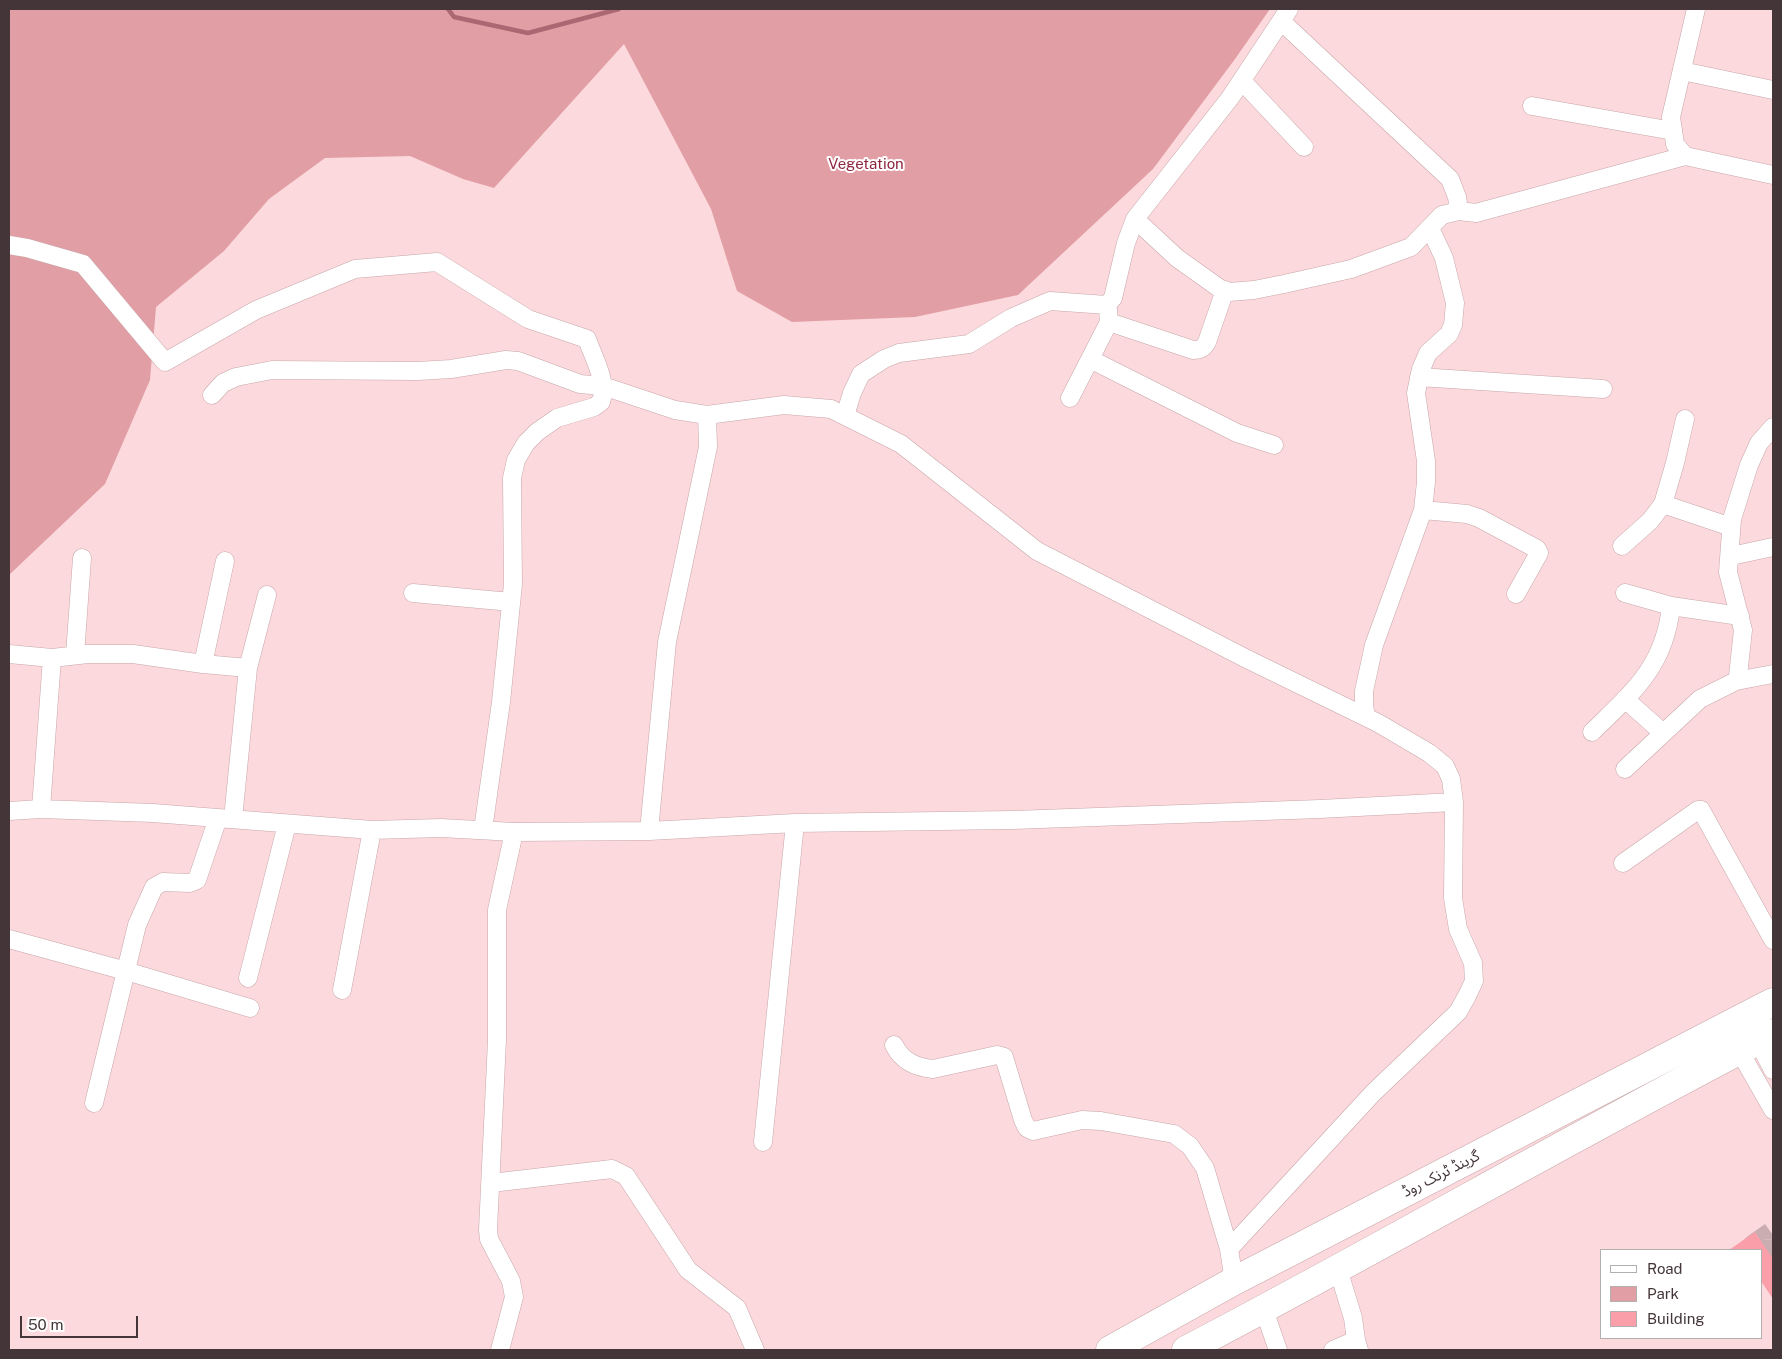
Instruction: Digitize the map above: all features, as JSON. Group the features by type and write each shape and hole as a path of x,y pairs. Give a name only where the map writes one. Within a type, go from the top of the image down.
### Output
{"highway":[{"name":"گرینڈ ٹرنک روڈ","path":"1110,1350 1234,1281 1773,1002"},
{"path":"1726,1028 1757,1042"},
{"path":"1186,1350 1264,1310 1524,1166 1757,1042"}],"street":[{"path":"1685,156 1675,144 1671,117 1696,9"},
{"path":"1070,398 1090,359 1108,313 1126,243 1135,219 1230,98 1285,15 1450,179 1457,197 1459,212"},
{"path":"1682,71 1773,90"},
{"path":"1242,81 1304,147"},
{"path":"1532,106 1673,131"},
{"path":"1135,219 1177,258 1219,288 1230,292 1254,290 1351,269 1411,247 1442,215 1459,212 1476,213 1685,156 1773,175"},
{"path":"1366,717 1364,691 1374,645 1423,510 1426,461 1416,393 1419,377 1428,353 1448,334 1453,325 1454,303 1444,258 1430,228"},
{"path":"9,246 27,248 83,264 165,362 256,310 355,269 437,262 528,319 587,340 603,386 604,395 601,402 594,407 558,418 537,432 526,443 516,460 512,478 513,548 511,602 501,702 483,830"},
{"path":"845,416 852,393 861,374 884,359 899,353 969,344 1011,318 1050,301 1108,313 1193,350 1199,350 1207,342 1225,290"},
{"path":"1090,359 1237,433 1274,445"},
{"path":"212,395 223,383 236,377 272,370 336,372 418,371 450,369 506,360 518,361 580,384 603,386 675,410 707,415 784,405 831,409 901,444 1037,551 1247,659 1366,717 1429,752 1445,766 1451,779 1454,802 1453,898 1458,929 1472,964 1474,980 1458,1012 1373,1093 1229,1249"},
{"path":"1419,377 1603,389"},
{"path":"649,830 666,642 708,447 707,415"},
{"path":"1622,546 1650,521 1663,504 1676,463 1686,419"},
{"path":"1736,682 1740,668 1743,630 1728,572 1731,556 1731,527 1737,499 1749,465 1759,442 1773,428"},
{"path":"1663,504 1731,527"},
{"path":"1423,510 1466,514 1479,518 1537,549 1539,553 1516,594"},
{"path":"1731,556 1773,547"},
{"path":"75,656 82,558"},
{"path":"203,664 225,561"},
{"path":"413,593 511,602"},
{"path":"1625,593 1671,606 1740,616"},
{"path":"94,1103 137,925 154,887 163,882 190,883 197,880 226,819 248,668 267,595"},
{"path":"1592,732 1648,673 1658,656 1669,626 1671,606"},
{"path":"9,654 52,658 88,654 133,654 248,668"},
{"path":"41,809 52,658"},
{"path":"1625,769 1700,699 1736,682 1773,674"},
{"path":"1625,699 1664,732"},
{"path":"9,811 41,809 153,813 372,830 441,828 514,832 649,830 795,822 1023,819 1454,802"},
{"path":"1623,863 1698,810 1702,810 1773,940"},
{"path":"762,1142 795,822"},
{"path":"248,978 287,824"},
{"path":"342,990 372,830"},
{"path":"500,1350 514,1297 512,1281 489,1239 497,1040 498,910 514,832"},
{"path":"9,940 126,971 250,1008"},
{"path":"1757,1042 1773,1070"},
{"path":"1757,1042 1773,1110"},
{"path":"894,1045 904,1060 924,1068 933,1069 997,1055 1004,1057 1023,1120 1027,1128 1032,1132 1082,1120 1102,1121 1174,1134 1190,1146 1205,1168 1229,1249 1234,1281"},
{"path":"491,1183 612,1169 626,1176 688,1270 737,1308 755,1350"},
{"path":"1333,1350 1358,1345 1353,1318 1338,1269"},
{"path":"1264,1310 1278,1350"}],"green space":[{"name":"Vegetation","path":"9,9 1270,9 1153,169 1018,295 915,317 792,322 737,291 711,209 624,44 494,188 463,179 410,156 325,158 269,199 224,251 156,307 150,380 105,484 9,575"}],"building":[{"path":"1755,1232 1773,1259 1773,1299 1762,1282 1762,1249 1730,1249"}],"waterway":[{"path":"448,9 454,17 528,33 619,9"}]}
